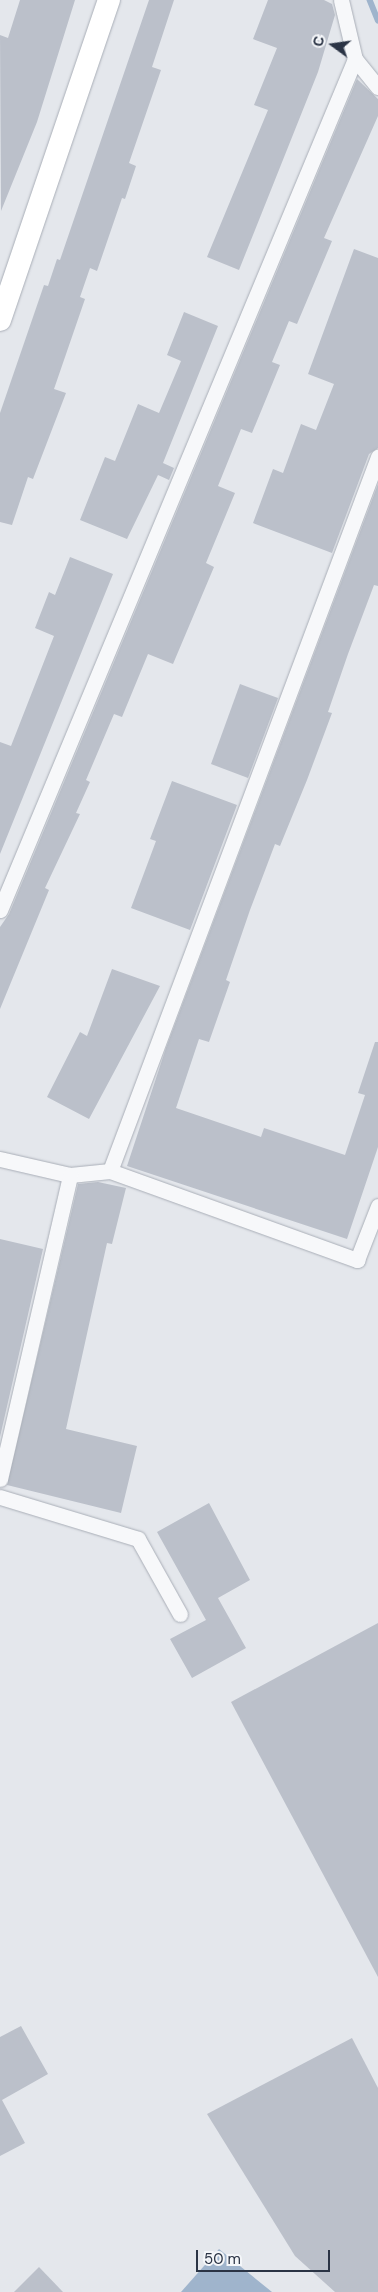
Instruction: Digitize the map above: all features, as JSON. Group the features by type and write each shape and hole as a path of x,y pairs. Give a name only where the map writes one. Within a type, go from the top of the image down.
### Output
{"main road":[{"path":"0,320 109,0"}],"street":[{"path":"341,0 355,59 378,87"},
{"path":"0,910 355,59"},
{"path":"110,1171 378,457"},
{"path":"0,1159 70,1175 110,1171 357,1260 378,1206"},
{"path":"0,1479 70,1175"},
{"path":"0,1497 138,1539 180,1614"}],"water":[{"path":"219,2249 272,2292 181,2292"}],"building":[{"path":"20,0 75,0 37,122 1,211 0,35 8,38"},
{"path":"149,0 174,0 152,67 161,70 129,163 136,166 125,199 122,198 97,271 90,268 80,297 85,299 54,389 66,393 33,479 28,477 12,525 0,522 0,413 44,285 48,286 57,259 60,260"},
{"path":"268,0 324,0 332,4 335,15 318,72 239,270 207,257 268,110 254,105 277,48 253,39"},
{"path":"357,79 378,99 378,116 324,238 332,241 297,324 289,321 272,362 280,365 252,433 241,429 218,486 235,493 206,563 214,567 173,664 148,654 122,717 114,714 86,780 90,782 76,813 80,814 45,888 49,890 0,1009 0,927 9,914"},
{"path":"354,249 378,258 378,448 369,454 332,553 253,523 273,469 283,473 301,424 316,430 334,384 308,374"},
{"path":"184,312 218,326 163,463 174,468 169,480 158,475 127,539 80,520 105,457 115,461 138,404 159,413 181,361 167,355"},
{"path":"378,484 378,586 374,585 348,654 328,712 332,713 307,780 280,846 275,844 250,910 226,980 230,982 209,1042 199,1039 176,1108 261,1137 264,1128 345,1155 365,1095 358,1093 375,1042 378,1042 378,1147 347,1239 127,1166 166,1048"},
{"path":"70,557 113,574 0,854 0,742 11,746 54,636 35,628 49,592 55,595"},
{"path":"240,684 278,698 248,778 211,764"},
{"path":"172,781 237,805 190,930 131,908 156,841 150,839"},
{"path":"112,969 160,986 89,1119 47,1097 80,1032 87,1036"},
{"path":"98,1182 126,1188 112,1244 107,1243 66,1429 137,1446 121,1513 7,1485 78,1184"},
{"path":"0,1239 43,1249 0,1437"},
{"path":"209,1503 250,1580 218,1598 246,1648 192,1678 170,1639 206,1620 157,1532"},
{"path":"378,1623 378,1977 231,1702"},
{"path":"21,2026 48,2074 2,2100 25,2143 0,2156 0,2037"},
{"path":"352,2038 378,2088 378,2292 335,2292 295,2256 207,2114"},
{"path":"39,2267 63,2292 14,2292"}],"waterway":[{"path":"370,0 378,20"}]}
